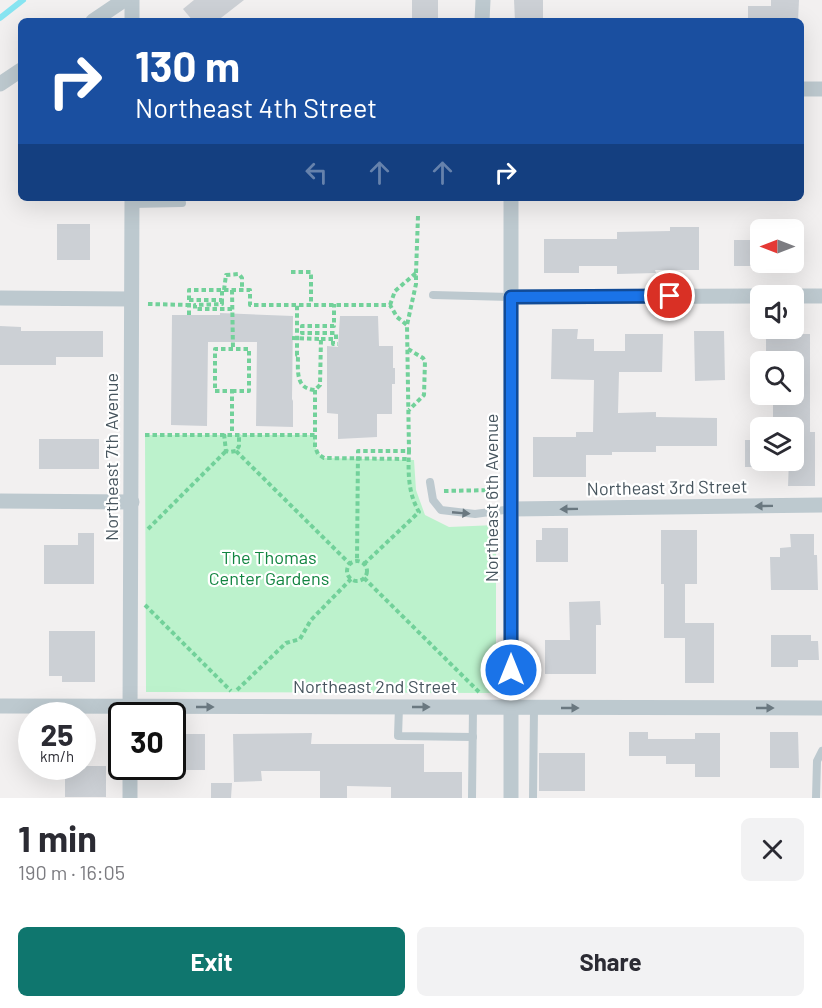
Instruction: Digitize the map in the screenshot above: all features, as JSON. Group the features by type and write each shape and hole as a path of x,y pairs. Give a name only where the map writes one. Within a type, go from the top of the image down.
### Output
{"street":[{"path":"97,18 124,0"},
{"path":"132,0 132,18"},
{"path":"482,18 483,0"},
{"path":"0,84 18,72"},
{"path":"804,89 822,88"},
{"name":"Northeast 7th Avenue","path":"130,702 132,502 139,302 132,201"},
{"name":"Northeast 6th Avenue","path":"510,201 511,798"},
{"path":"511,297 750,296"},
{"path":"804,296 822,296"},
{"path":"0,298 139,302"},
{"path":"0,501 132,502"},
{"name":"Northeast 3rd Street","path":"512,510 822,505"},
{"name":"Northeast 2nd Street","path":"186,710 399,707 477,700 511,707 534,708 822,708"},
{"name":"Northeast 2nd Street","path":"0,706 108,710"},
{"path":"130,780 130,798"}],"lane":[{"path":"132,201 182,203"},
{"path":"433,296 511,297"},
{"path":"430,482 433,500 441,510 475,514 512,510"},
{"path":"472,798 473,736 477,700"},
{"path":"399,707 398,736 473,736"},
{"path":"533,798 534,708"},
{"path":"816,798 817,761 822,751"}],"path":[{"path":"364,564 419,513 413,502 408,471 407,349 407,325 416,284 418,216"},
{"path":"291,272 311,272 311,304"},
{"path":"407,325 397,317 390,305 395,291 416,273"},
{"path":"232,309 195,309 195,305 222,304 226,275 239,274 242,278 242,290"},
{"path":"189,315 189,290 250,290 250,305 390,305"},
{"path":"232,290 233,349"},
{"path":"139,302 222,300"},
{"path":"297,304 295,338 299,381 305,388 315,390"},
{"path":"297,329 302,326 334,328 334,304"},
{"path":"295,338 336,339 336,333 302,333 297,329"},
{"path":"321,339 320,385 315,390 315,447 318,454 324,458 408,459"},
{"path":"215,349 249,350 249,392 232,392 215,391 215,349"},
{"path":"407,349 423,358 424,361 424,395 408,410"},
{"path":"232,392 232,434"},
{"path":"224,434 226,451"},
{"path":"236,451 239,434"},
{"path":"145,435 315,435"},
{"path":"226,451 230,453 236,451"},
{"path":"145,532 226,451"},
{"path":"236,451 350,564"},
{"path":"357,561 358,451 409,451"},
{"path":"444,491 496,490"},
{"path":"357,561 364,564 367,571 364,578 357,581 351,579 347,571 350,564 357,561"},
{"path":"364,578 477,700"},
{"path":"145,605 234,693 286,643 300,639 311,620 351,579"}],"green space":[{"name":"The Thomas Center Gardens","path":"145,435 315,435 316,448 324,458 414,460 416,490 425,515 449,527 496,525 496,692 146,692"}],"building":[{"path":"194,0 244,0 221,18 190,18 183,9"},
{"path":"412,0 438,0 438,18 412,18"},
{"path":"514,0 543,0 543,18 515,18"},
{"path":"771,0 799,0 798,18 748,18 748,6 771,6"},
{"path":"57,224 90,224 90,260 57,260"},
{"path":"670,227 699,227 699,270 655,270 656,273 617,274 617,266 579,266 579,273 544,273 544,239 617,239 617,232 670,231"},
{"path":"734,240 750,240 750,266 734,266"},
{"path":"220,313 293,316 293,427 256,426 257,342 208,342 207,426 171,425 172,315 220,315"},
{"path":"340,316 378,316 379,346 393,346 395,384 392,384 392,414 377,414 377,437 338,439 338,414 327,413 327,346 338,347"},
{"path":"0,326 21,327 21,331 103,331 103,357 56,357 56,365 0,365"},
{"path":"552,329 578,329 577,339 594,339 594,351 625,351 625,334 663,334 662,372 619,372 618,413 656,412 656,417 717,418 717,446 656,446 656,452 612,452 612,455 586,455 586,477 533,477 533,437 576,437 576,432 593,432 594,380 551,379"},
{"path":"694,331 724,331 725,380 695,381"},
{"path":"804,334 810,334 810,432 815,432 815,486 788,486 789,471 804,471 804,417 773,417 773,405 804,405 804,351 766,351 766,339 804,339"},
{"path":"39,439 99,439 99,469 39,469"},
{"path":"745,440 750,440 750,467 745,467"},
{"path":"542,528 568,528 568,562 536,562 536,540 542,540"},
{"path":"661,530 697,530 697,584 685,584 685,623 714,623 714,683 685,683 685,638 664,638"},
{"path":"78,533 94,533 94,584 44,584 44,545 78,545"},
{"path":"790,534 814,534 818,590 771,590 770,557 780,557 780,548 791,547"},
{"path":"600,601 601,625 596,625 596,674 545,674 545,640 570,640 569,602"},
{"path":"49,631 95,631 95,682 62,682 62,676 49,676"},
{"path":"771,635 811,635 811,641 818,641 819,660 798,660 798,667 771,667"},
{"path":"629,732 648,732 648,739 695,739 695,733 720,733 720,777 695,777 695,764 666,764 666,756 629,756"},
{"path":"770,732 798,732 799,768 770,768"},
{"path":"312,733 311,744 424,744 424,772 462,772 462,798 391,798 391,787 347,786 347,798 320,798 320,771 261,771 262,781 234,782 233,734"},
{"path":"186,734 205,734 205,770 186,770"},
{"path":"539,753 585,753 585,791 539,791"},
{"path":"96,766 106,766 106,797 65,797 65,780 96,780"},
{"path":"211,783 232,783 231,798 211,798"}],"waterway":[{"path":"0,18 23,0"}],"route":[{"path":"511,670 511,297 670,296"}]}
